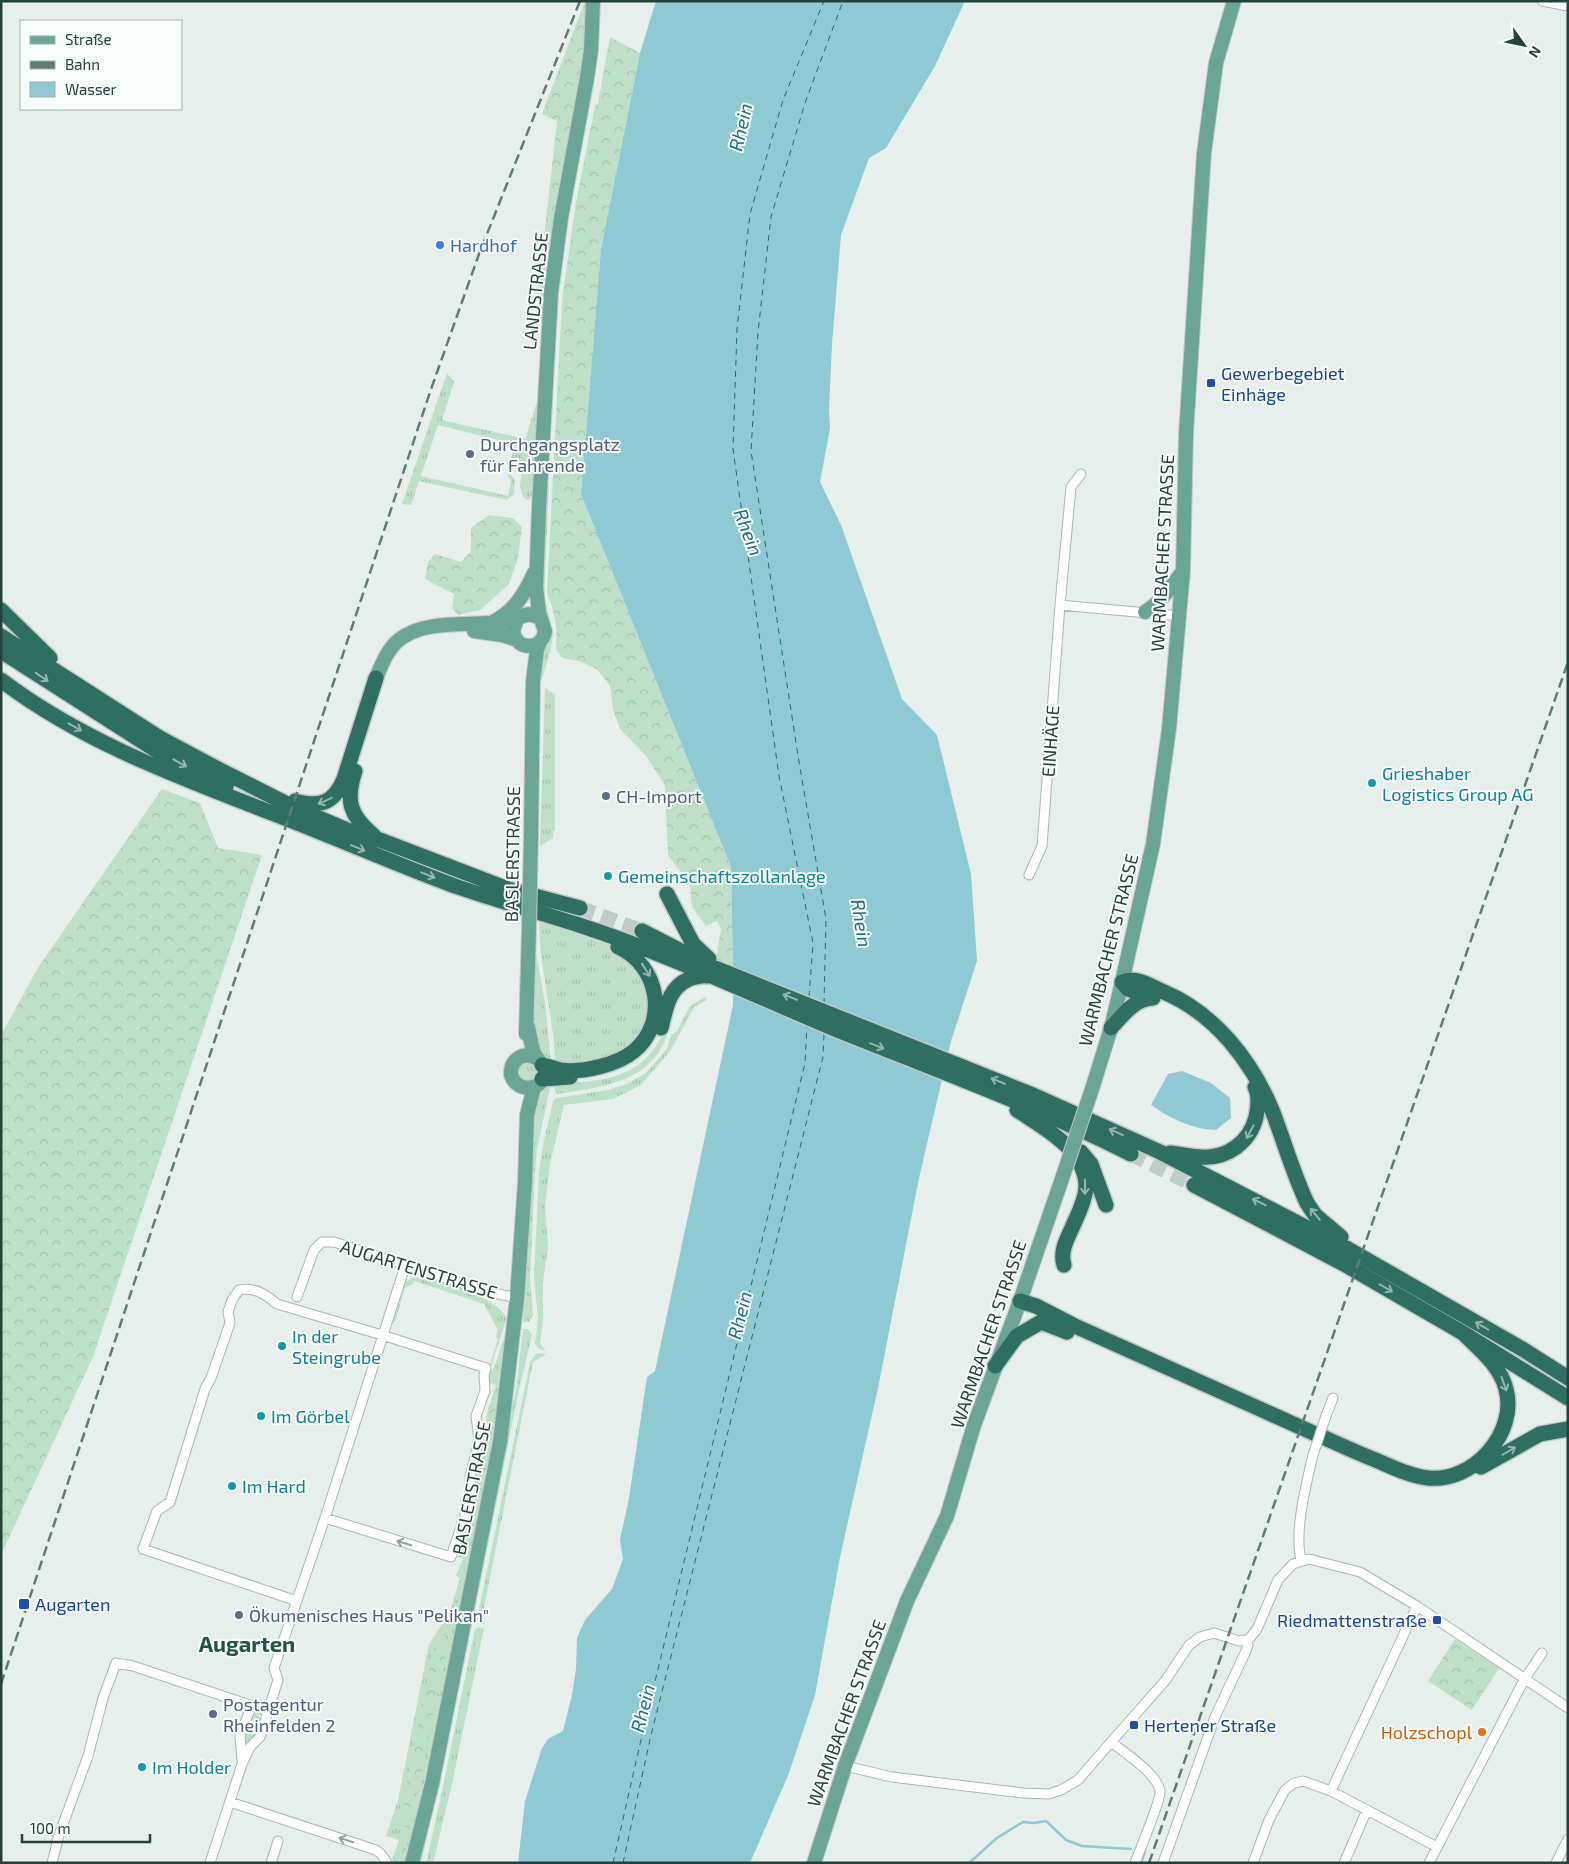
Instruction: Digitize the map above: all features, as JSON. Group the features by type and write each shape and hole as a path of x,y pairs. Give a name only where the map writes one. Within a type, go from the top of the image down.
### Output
{"highway":[{"path":"1,610 73,680"},
{"path":"1,636 73,680 160,738 206,764 293,807 508,889 580,908"},
{"path":"1,651 154,749 280,817"},
{"path":"258,789 308,804 322,803 334,796 344,779 380,679"},
{"path":"380,679 350,785 350,803 354,814 362,825 380,840"},
{"path":"1,680 50,713 111,746 188,781 456,886 579,925 643,948 739,976 834,1021"},
{"path":"668,894 693,944 710,967"},
{"path":"535,1069 592,1068 624,1058 633,1052 646,1038 653,1020 656,1002 650,976 634,956 626,950 544,915"},
{"path":"642,931 710,967 834,1021 962,1073 1048,1102 1160,1152 1348,1249 1524,1350 1568,1378"},
{"path":"535,1069 557,1077 598,1076 611,1073 632,1063 649,1049 657,1039 667,1004 678,985 692,978 704,976 710,967"},
{"path":"1160,1152 1202,1158 1221,1155 1234,1150 1246,1139 1254,1126 1258,1107 1257,1090 1248,1073 1218,1035 1194,1014 1179,1005 1151,998 1128,989 1122,982 1131,979 1174,996 1197,1010 1215,1025 1230,1042 1249,1066 1272,1110 1307,1203 1322,1222 1341,1237 1348,1249"},
{"path":"1111,1028 1131,1006 1140,1000 1151,998"},
{"path":"962,1073 1045,1128 1077,1158 1083,1170 1086,1188 1084,1198 1062,1252 1064,1265"},
{"path":"985,1089 1099,1138 1131,1154"},
{"path":"1018,1102 1054,1128 1084,1154 1096,1173 1106,1205"},
{"path":"1052,1118 1081,1139"},
{"path":"1194,1185 1463,1333 1568,1398"},
{"path":"1020,1301 1030,1318 1063,1330 1400,1476 1423,1483 1445,1483 1467,1475 1540,1434 1568,1429"},
{"path":"1020,1301 1036,1306 1074,1326 1355,1452 1403,1472 1429,1478 1448,1477 1482,1459 1497,1440 1506,1418 1508,1398 1502,1377 1495,1366 1463,1333"},
{"path":"995,1366 1017,1336 1041,1322"}],"main road":[{"name":"WARMBACHER STRASSE","path":"814,1863 845,1766 907,1601 947,1516 974,1425 1020,1301 1093,1086 1111,1028 1122,982 1153,844 1169,729 1183,571 1186,434 1204,153 1216,63 1234,1"},
{"name":"LANDSTRASSE","path":"541,620 536,587 551,293 562,218 587,78 593,8"},
{"path":"490,624 516,606 524,594 537,565"},
{"path":"1145,612 1164,596 1183,571"},
{"name":"LANDSTRASSE","path":"520,617 530,603 536,587"},
{"path":"532,615 541,620 545,631 540,642 532,646 502,634 451,630 432,632 403,648 380,679 382,663 393,646 409,633 431,626 503,623 532,615"},
{"path":"520,617 513,627 517,641 532,663"},
{"name":"BASLERSTRASSE","path":"412,1863 432,1784 500,1442 518,1298 527,1115 535,1069 528,1027 532,663 540,642"},
{"name":"BASLERSTRASSE","path":"527,1115 518,1085 512,1078 510,1071 514,1062 535,1069"},
{"path":"518,1085 528,1088 535,1069"}],"street":[{"path":"1542,1 1568,6"},
{"name":"EINHÄGE","path":"1029,875 1042,846 1070,487 1081,474"},
{"path":"1060,605 1180,616"},
{"name":"AUGARTENSTRASSE","path":"297,1297 314,1250 322,1242 334,1242 489,1292 518,1298"},
{"path":"210,1863 242,1764 250,1747 260,1737 278,1680 274,1668 325,1518 405,1266"},
{"path":"297,1601 143,1549 157,1511 170,1502 205,1389 211,1378 230,1323 228,1312 232,1300 239,1290 248,1288 256,1290 278,1304 486,1368 484,1375 485,1391 476,1416 479,1440 470,1477 472,1494 451,1557 325,1518"},
{"path":"1302,1560 1299,1546 1302,1504 1312,1455 1333,1398"},
{"path":"845,1766 892,1777 1023,1793 1050,1794 1061,1790 1078,1780 1165,1681 1186,1649 1194,1641 1214,1633 1239,1641 1246,1640 1257,1629 1278,1580 1285,1570 1293,1564 1308,1559 1360,1572 1417,1606 1568,1708"},
{"path":"1331,1791 1417,1606"},
{"path":"1163,1863 1215,1717 1246,1653 1248,1645 1246,1640"},
{"path":"1429,1863 1524,1680 1542,1653"},
{"path":"52,1863 59,1835 88,1756 103,1698 116,1663 122,1663 251,1707 268,1711"},
{"path":"242,1764 240,1736 251,1707"},
{"path":"1111,1742 1155,1780 1160,1792 1135,1863"},
{"path":"1253,1863 1269,1820 1285,1790 1294,1783 1303,1781 1331,1791 1437,1846"},
{"path":"230,1802 376,1850 382,1854 386,1860 385,1863"},
{"path":"1344,1863 1367,1810"},
{"path":"1556,1863 1568,1839"},
{"path":"271,1863 278,1841"}],"green space":[{"path":"585,1 587,1 584,55 543,331 537,300 557,121 542,114"},
{"path":"610,37 640,53 601,249 581,494 731,867 733,968 716,960 721,929 717,921 706,926 692,907 690,886 668,855 665,786 647,757 620,729 613,709 610,686 597,669 579,661 562,658 556,650 557,634 555,621 547,593 562,300 576,202 595,106 598,103"},
{"path":"447,373 454,382 442,420 525,439 541,389 535,492 531,498 527,500 523,497 520,487 523,464 510,465 514,444 438,425 421,476 508,496 511,480 508,476 509,473 515,480 514,494 507,500 419,481 411,505 402,504"},
{"path":"546,485 549,486 544,595 553,633 551,648 541,683 537,834 541,612"},
{"path":"489,515 513,518 522,527 518,558 509,584 480,610 458,615 452,608 454,594 425,579 428,562 435,554 461,562 471,551 471,528"},
{"path":"545,688 555,695 555,831 553,831 553,838 540,846"},
{"path":"162,789 200,803 218,848 262,855 93,1357 1,1555 1,1035 39,966"},
{"path":"539,921 606,944 626,955 646,981 650,1004 647,1021 638,1037 620,1053 577,1065 555,1063 552,1027 541,956"},
{"path":"535,946 545,1003 551,1062 539,1051 533,1032"},
{"path":"705,997 707,1000 694,1007 671,1050 641,1085 613,1099 564,1105 550,1164 545,1206 548,1247 543,1281 543,1317 540,1344 546,1351 538,1348 535,1344 538,1318 534,1278 539,1172 553,1101 557,1098 608,1090 629,1083 646,1073 667,1049 671,1035 677,1031 690,1006"},
{"path":"675,1002 664,1043 655,1057 645,1067 632,1075 604,1086 558,1094 555,1092 554,1083 584,1082 613,1077 627,1072 639,1064 650,1054 659,1041"},
{"path":"523,1063 531,1063 536,1068 534,1079 523,1081 518,1076 518,1068"},
{"path":"551,1083 537,1149 535,1171 530,1278 533,1315 529,1322 523,1322 531,1111 536,1091"},
{"path":"420,1277 456,1287 484,1298 503,1313 508,1322 505,1323 491,1366 498,1339 496,1338 498,1330 484,1304 414,1281 413,1284 405,1288 395,1322 393,1321 406,1282 411,1278"},
{"path":"507,1329 500,1389 480,1510 418,1811 405,1863 391,1863 399,1840 386,1836 398,1800 429,1644 450,1612 460,1578 456,1576 463,1559 456,1556 477,1493 474,1476 488,1432 486,1417 496,1385 487,1382 490,1372 494,1368"},
{"path":"523,1329 528,1329 532,1335 519,1390 473,1619 471,1619 516,1388"},
{"path":"502,1352 503,1356 484,1483 454,1621 450,1624 448,1621 453,1610 464,1560 461,1552 478,1494 477,1476 489,1433 488,1417 497,1385 490,1378"},
{"path":"538,1353 546,1354 533,1362 482,1618 485,1624 477,1619 530,1363"},
{"path":"478,1627 484,1628 452,1784 433,1863 426,1863 475,1629"},
{"path":"469,1628 471,1629 440,1781 421,1863 419,1863"},
{"path":"446,1633 449,1637 403,1863 393,1863 405,1825 403,1801 434,1646"},
{"path":"1455,1639 1499,1668 1472,1710 1428,1681"},
{"path":"255,1713 259,1716 260,1728 252,1740 246,1743 244,1741 247,1719 250,1714"}],"water":[{"name":"Rhein","path":"656,1 965,1 935,66 886,148 869,158 841,235 832,344 830,428 820,482 841,525 902,699 937,735 971,874 977,961 951,1041 919,1178 878,1388 840,1557 815,1695 789,1773 750,1863 518,1863 525,1801 542,1748 548,1739 563,1731 576,1669 577,1638 585,1620 612,1589 623,1559 620,1540 629,1498 647,1377 655,1371 733,1005 731,867 581,494 601,249 640,53"},
{"path":"1182,1071 1211,1083 1230,1098 1231,1118 1216,1130 1199,1128 1182,1122 1166,1115 1151,1105 1168,1074"}],"waterway":[{"path":"969,1863 997,1838 1023,1822 1046,1821 1066,1840 1082,1846 1131,1849"},
{"path":"1141,1863 1145,1851"}],"ferry route":[{"path":"809,997 813,943 779,776 733,449 737,329 750,214 783,100 824,1"},
{"path":"824,1004 826,919 799,762 751,451 758,332 771,217 805,103 843,1"},
{"path":"613,1863 643,1731 805,1063 807,1024"},
{"path":"623,1863 651,1735 823,1057 824,1033"}],"tunnel":[{"path":"580,908 642,931"},
{"path":"1131,1154 1194,1185"}],"railway":[{"path":"1,1684 430,392 479,254 580,1"},
{"path":"1149,1863 1568,662"}],"place":[{"name":"Hardhof","path":"440,245"},
{"name":"Gewerbegebiet Einhäge","path":"1211,383"},
{"name":"Durchgangsplatz für Fahrende","path":"470,454"},
{"name":"Grieshaber Logistics Group AG","path":"1372,783"},
{"name":"CH-Import","path":"606,796"},
{"name":"Gemeinschaftszollanlage","path":"608,876"},
{"name":"In der Steingrube","path":"282,1346"},
{"name":"Im Görbel","path":"261,1416"},
{"name":"Im Hard","path":"232,1486"},
{"name":"Augarten","path":"24,1604"},
{"name":"Ökumenisches Haus \"Pelikan\"","path":"239,1615"},
{"name":"Riedmattenstraße","path":"1437,1620"},
{"name":"Postagentur Rheinfelden 2","path":"213,1714"},
{"name":"Hertener Straße","path":"1134,1725"},
{"name":"Holzschopl","path":"1482,1732"},
{"name":"Im Holder","path":"142,1767"}],"district":[{"name":"Augarten","path":"247,1643"}]}
